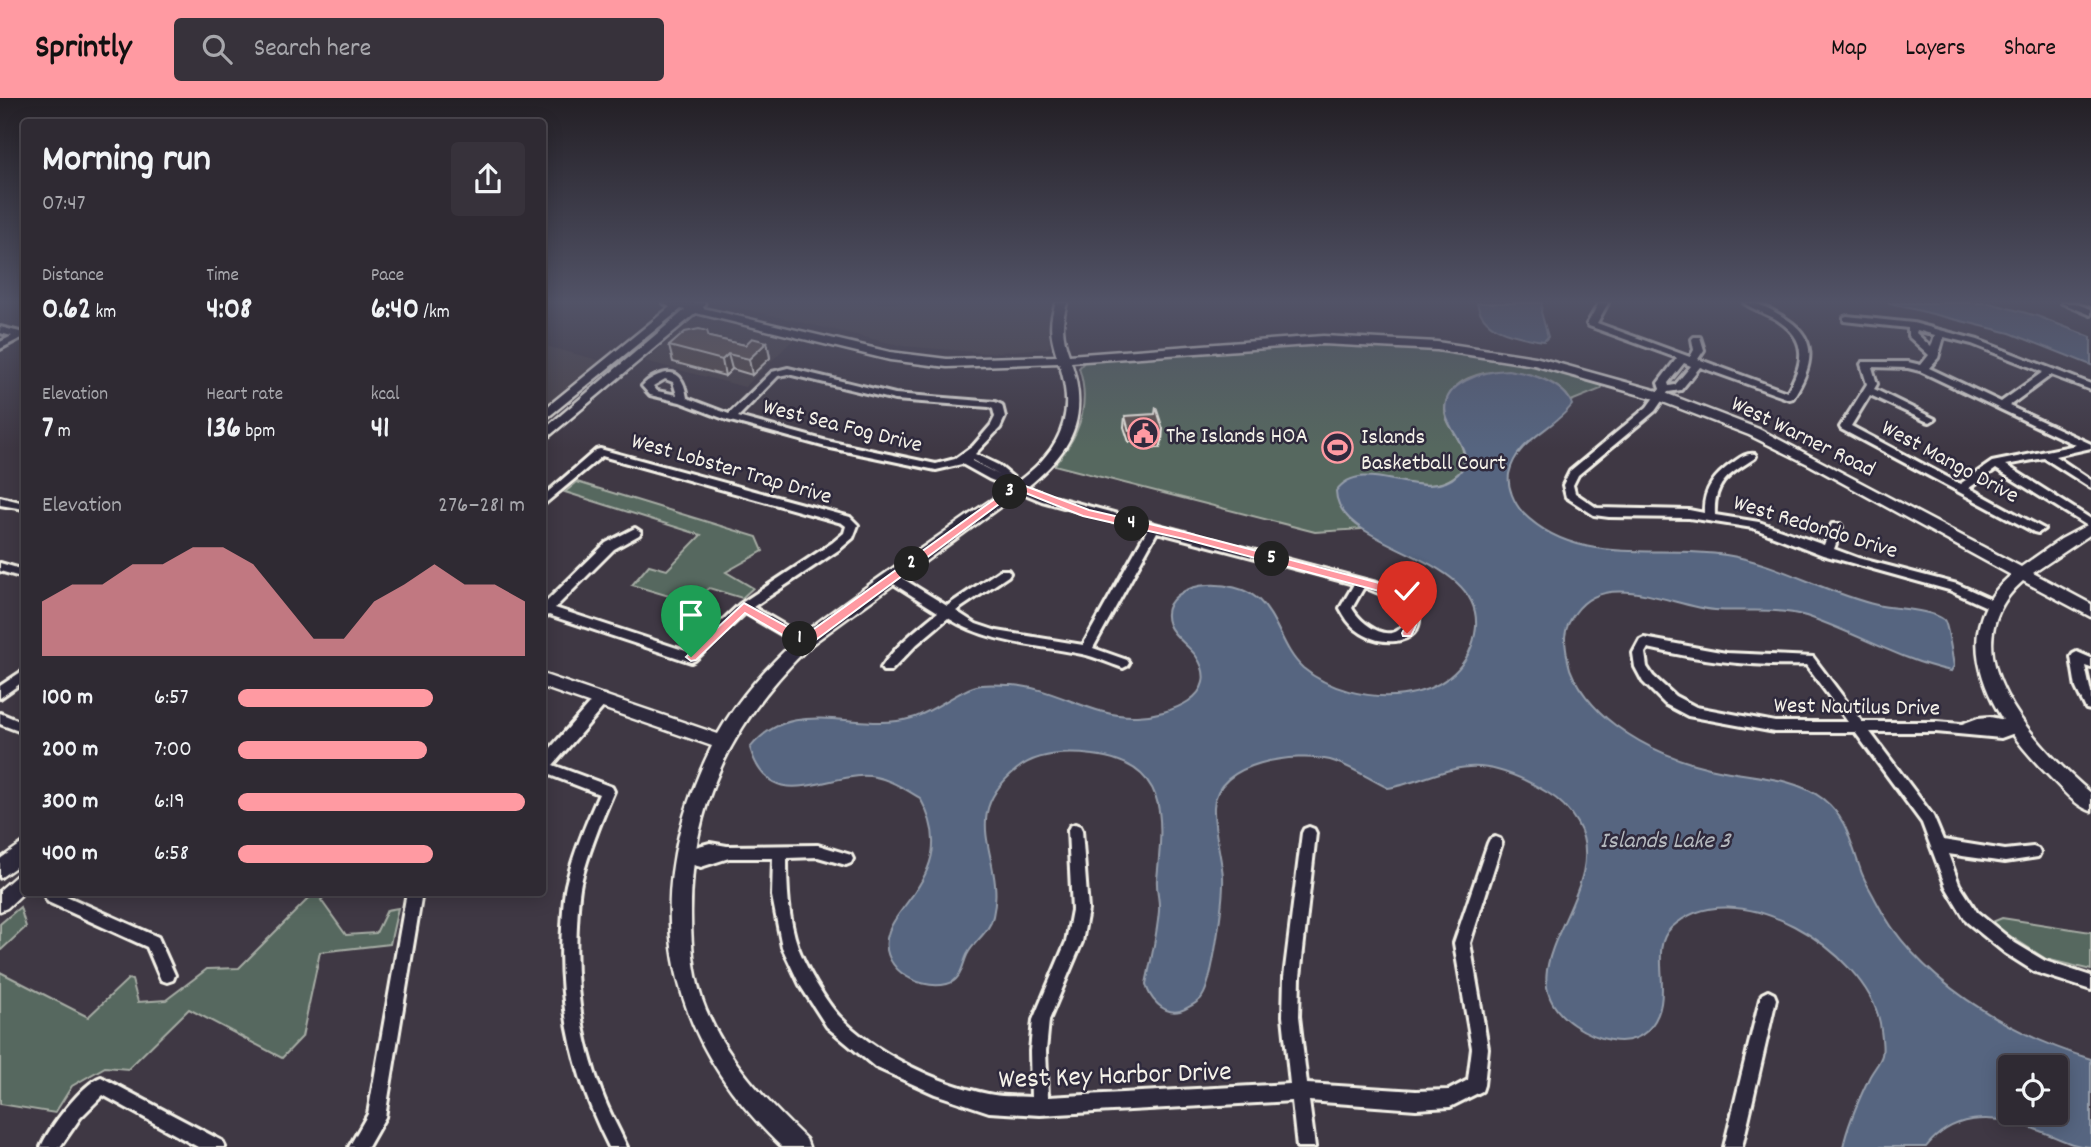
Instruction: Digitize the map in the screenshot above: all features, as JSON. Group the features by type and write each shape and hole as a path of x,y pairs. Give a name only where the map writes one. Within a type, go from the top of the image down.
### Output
{"main road":[{"path":"546,415 627,352"},
{"path":"546,434 636,352"},
{"name":"West Warner Road","path":"891,352 914,359 971,364 1105,352"},
{"path":"798,1147 755,1107 719,1057 695,1006 683,955 680,907 689,825 700,792 723,743 776,669 804,642 1017,486 1047,461 1061,444 1070,426 1075,394 1062,352"},
{"name":"West Warner Road","path":"1525,352 1663,392 1779,444 2027,572 2091,600"},
{"path":"2091,526 2053,550 2005,590 1993,605 1984,638 1987,665 1997,695 2015,727 2044,760 2091,804"},
{"name":"West Warner Road","path":"2027,572 2091,611"},
{"path":"546,681 723,743"},
{"path":"0,870 21,852"},
{"path":"0,902 21,884"}],"street":[{"path":"1667,352 1789,396 1805,372 1807,352"},
{"path":"1692,361 1698,352"},
{"path":"1923,369 1934,354 1932,352"},
{"path":"2004,352 2091,387"},
{"path":"1663,392 1678,388 1696,366 1692,361"},
{"path":"1930,419 1868,390 1872,384 1867,364 1899,364 1923,369 2089,445"},
{"path":"2002,406 2050,371"},
{"path":"731,418 772,377 782,372 895,397 992,404 998,407 1000,417 996,426 967,456 967,463 996,481 1017,486 1075,510 1361,582 1401,597 1413,609 1414,620 1407,633 1394,638 1378,636 1361,630 1350,620 1346,608 1361,582"},
{"name":"West Mango Drive","path":"1868,390 1844,427 2038,529"},
{"name":"West Redondo Drive","path":"1663,392 1651,409 1574,473 1568,485 1570,495 1594,511 1710,516 1774,531 1827,552 1943,583 1993,605"},
{"name":"West Sea Fog Drive","path":"682,400 731,418 923,466 944,466 967,456"},
{"path":"1960,489 1996,464 2089,445"},
{"name":"West Lobster Trap Drive","path":"546,499 600,452 845,520 852,526 849,535 836,546 744,607"},
{"path":"2046,454 2091,485"},
{"path":"1710,516 1708,499 1714,485 1723,475 1751,456"},
{"path":"1996,464 2091,526"},
{"path":"0,501 21,505"},
{"path":"1827,552 1836,527"},
{"path":"1086,649 1153,528"},
{"path":"546,608 610,546 635,532"},
{"path":"887,668 906,645 947,612 1004,573"},
{"path":"893,578 972,627 996,635 1086,649 1123,663"},
{"path":"546,611 691,657 744,607 804,642"},
{"name":"West Nautilus Drive","path":"1809,660 1740,660 1644,643 1639,653 1641,667 1648,679 1670,700 1693,712 1775,727 1966,728 1981,733 2001,733 2015,727"},
{"path":"2091,663 2077,657 2082,688 2091,705"},
{"path":"1809,660 1928,820 1953,887 1972,917 2010,948 2041,967 2091,983"},
{"path":"0,693 21,677"},
{"path":"546,763 601,700"},
{"path":"0,718 21,727"},
{"path":"546,767 607,791 590,830 573,885 567,945 570,997 579,1054 602,1119 618,1147"},
{"path":"1040,1106 1038,1051 1041,1020 1074,942 1080,909 1075,830"},
{"path":"1306,1146 1291,1016 1292,977 1309,833"},
{"name":"West Key Harbor Drive","path":"780,850 780,896 790,947 806,980 833,1021 881,1061 936,1086 989,1103 1040,1106 1298,1092 1416,1100 1450,1098 1476,1085 1480,1048 1462,943 1495,843"},
{"path":"1939,846 2005,856 2033,853"},
{"path":"684,857 695,862 714,860 727,852 818,850 846,859"},
{"path":"58,896 153,942 167,975"},
{"path":"358,1147 376,1116 414,896"},
{"path":"1733,1147 1768,999"},
{"path":"50,1147 74,1112 101,1085 216,1147"}],"shaded area":[{"path":"546,352 568,352 605,362 546,407"},
{"path":"656,352 781,352 745,387 645,361"}],"green space":[{"path":"1207,352 1457,352 1525,362 1605,382 1601,389 1571,401 1560,389 1545,380 1526,374 1506,371 1468,378 1454,388 1446,403 1445,412 1463,450 1462,469 1452,478 1426,485 1356,478 1347,516 1363,529 1315,532 1054,465 1070,443 1080,420 1084,394 1079,368 1085,361"},
{"path":"577,482 757,537 763,551 726,572 753,588 742,598 709,588 689,602 632,585 649,565 667,570 701,535 565,492"},
{"path":"311,896 325,896 321,900 346,935 376,933 387,910 398,908 390,944 320,952 302,1037 282,1058 189,1009 128,1069 105,1067 72,1086 55,1113 0,1104 0,972 88,1017 128,979 132,980 138,1002 166,1000 207,969 239,968"},
{"path":"20,907 26,927 0,951 0,924"},
{"path":"2002,918 2091,932 2091,970 2046,959 1990,923"}],"water":[{"path":"2058,352 2091,352 2091,365"},
{"name":"Islands Lake 3","path":"1508,370 1545,380 1562,391 1572,405 1519,452 1509,474 1510,489 1517,505 1545,530 1568,541 1593,548 1700,552 1745,559 1858,600 1922,611 1944,620 1954,666 1951,671 1913,660 1795,613 1715,610 1622,591 1604,593 1588,600 1571,619 1565,642 1570,670 1580,688 1600,712 1627,734 1653,748 1695,764 1789,782 1812,792 1831,806 1847,830 1863,876 1875,899 1892,928 1914,954 1967,1000 1997,1018 2028,1035 2091,1059 2091,1147 2070,1143 2022,1125 2068,1125 2068,1055 1998,1055 1998,1120 1964,1121 1935,1137 1926,1147 1843,1147 1858,1103 1882,1055 1880,1023 1870,996 1850,969 1824,945 1794,926 1761,913 1728,907 1697,912 1671,928 1664,938 1661,950 1661,1005 1656,1018 1639,1037 1610,1040 1574,1025 1553,1004 1546,980 1550,956 1582,876 1585,849 1577,823 1564,806 1548,793 1515,776 1489,768 1457,768 1388,788 1330,760 1298,758 1260,763 1228,779 1218,791 1214,807 1223,886 1210,975 1200,999 1186,1009 1174,1012 1158,1004 1150,995 1146,984 1159,911 1157,883 1160,816 1149,782 1136,770 1118,760 1093,755 1064,754 1034,759 1017,769 999,787 989,805 987,840 996,895 993,916 989,927 967,955 958,976 947,984 923,984 912,980 894,965 888,955 889,931 925,875 932,851 931,826 920,798 891,782 867,776 795,787 781,785 768,779 758,767 750,748 767,732 786,723 806,719 891,722 912,718 965,690 981,685 1027,687 1089,708 1120,715 1137,716 1163,712 1189,701 1198,693 1203,683 1203,670 1196,656 1169,625 1168,608 1184,591 1208,585 1234,588 1258,599 1296,660 1324,682 1375,696 1402,695 1427,689 1449,677 1465,659 1475,634 1474,607 1460,586 1438,569 1360,528 1343,511 1336,491 1348,480 1362,477 1429,485 1444,483 1458,474 1463,467 1464,452 1448,422 1446,404 1456,387 1466,380"}],"building":[{"path":"692,352 756,352 749,359 728,354 722,360"},
{"path":"1156,407 1163,429 1161,436 1153,436 1154,430 1129,431 1125,416 1155,414"}],"place":[{"name":"The Islands HOA","path":"1143,434"},
{"name":"Islands Basketball Court","path":"1338,448"}],"route":[{"path":"691,657 744,607 804,642 1017,486 1086,513 1184,535 1383,588 1401,597 1413,609 1414,620 1407,633"}]}
